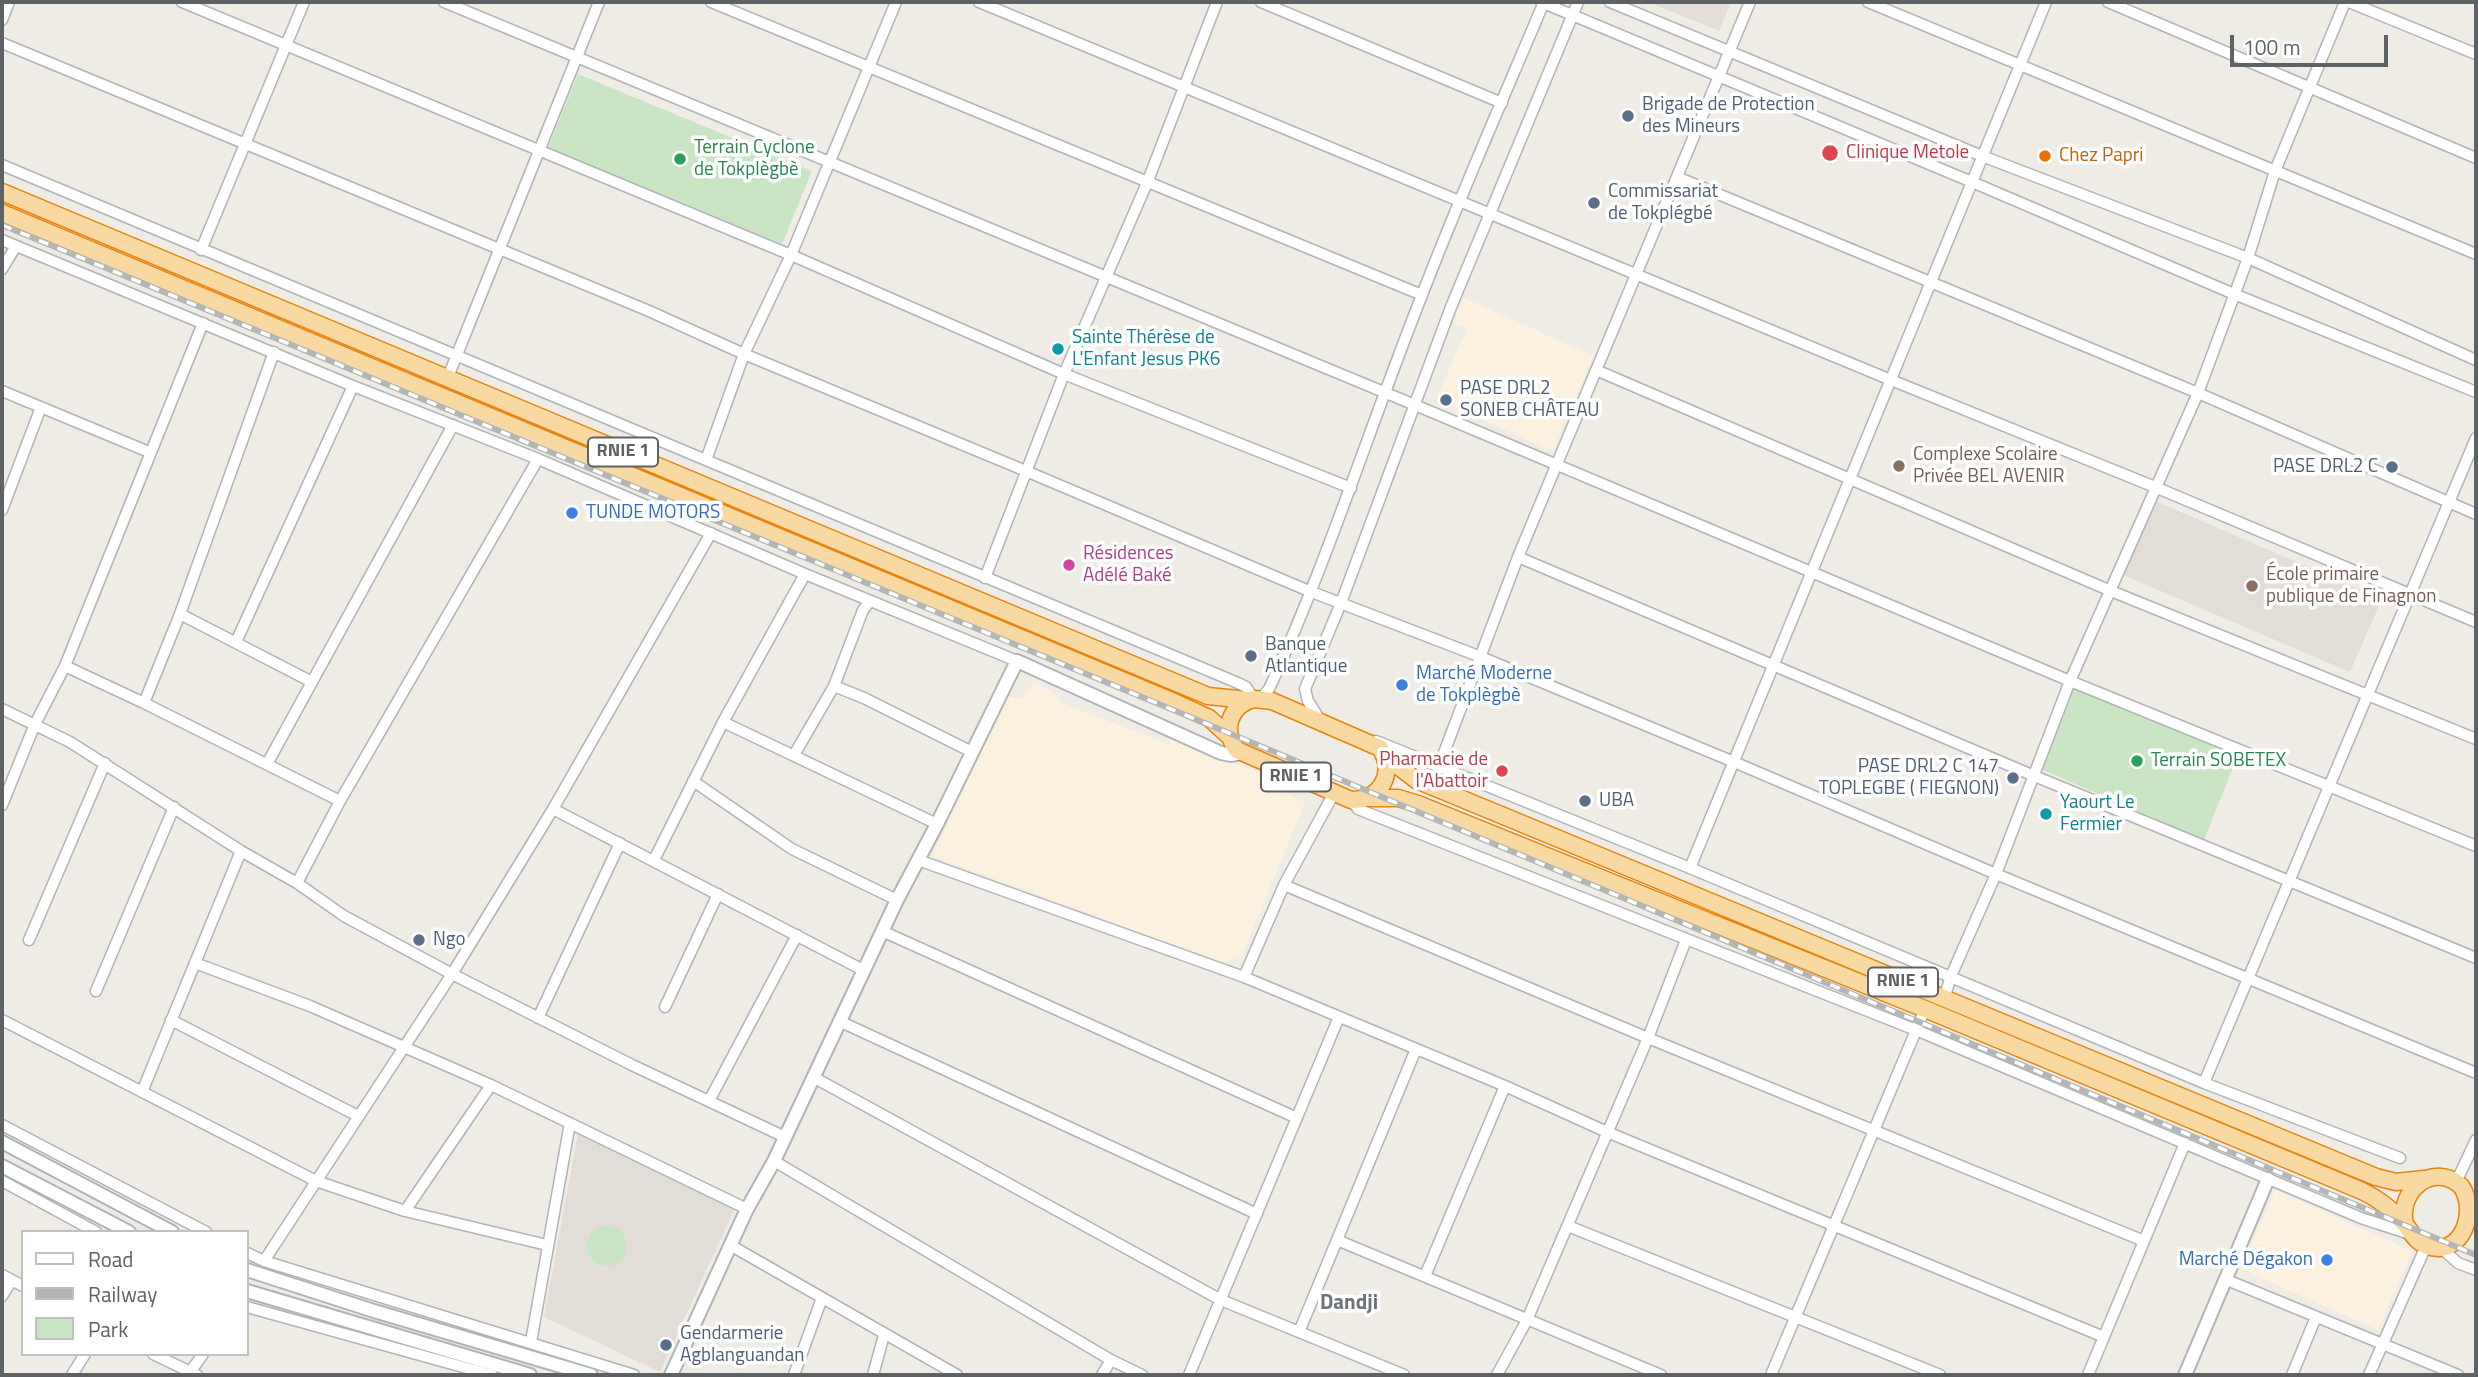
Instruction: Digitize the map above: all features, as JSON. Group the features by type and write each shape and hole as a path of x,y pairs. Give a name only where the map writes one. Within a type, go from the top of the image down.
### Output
{"highway":[{"name":"RNIE 1","path":"2,192 1208,696 1254,699 1320,720 1380,748 1385,756 1416,780 2376,1177 2396,1181 2443,1177 2456,1182"},
{"name":"RNIE 1","path":"2,213 1174,702 1209,718 1230,737 1234,747 1241,752 1334,793 1358,799 1398,798 1418,804 1925,1009 2375,1197 2388,1206 2408,1229 2440,1246"},
{"path":"1230,737 1228,731 1232,714 1254,699"},
{"path":"1358,799 1379,790 1388,770 1385,756"},
{"path":"2408,1229 2403,1209 2407,1195 2417,1184 2430,1178"},
{"path":"2440,1246 2465,1236 2472,1224 2473,1202 2464,1188 2456,1182"},
{"path":"2440,1246 2473,1243"}],"street":[{"path":"2,20 9,2"},
{"path":"182,2 791,255 1064,374 1351,488"},
{"path":"201,250 304,2"},
{"path":"444,2 1415,405 2070,681 2476,846"},
{"path":"448,377 599,2"},
{"path":"710,2 1422,295"},
{"path":"706,460 744,354 791,255 896,2"},
{"path":"979,2 2476,622"},
{"path":"985,578 1064,374 1147,183 1217,2"},
{"path":"1261,2 1502,103"},
{"path":"2,165 1238,683 1246,687 1254,699 1269,689 1310,591 1422,295 1543,2 2234,294 2476,392"},
{"path":"1320,720 1308,701 1305,689 1341,603 1451,307 1578,2"},
{"path":"1610,2 1982,156 2248,258 2476,360"},
{"path":"1439,766 1518,556 1750,2"},
{"path":"1868,2 2475,252"},
{"path":"1690,868 2046,2"},
{"path":"2108,2 2476,158"},
{"path":"1944,999 1951,976 1996,874 2070,681 2198,394 2248,258 2275,171 2347,2 2476,54"},
{"path":"2,43 649,311 744,354 1310,591 1481,657 2476,1073"},
{"path":"1677,177 2198,394 2476,514"},
{"path":"2,240 353,386 538,459 805,574 1017,661 1221,753 1231,755 1241,752"},
{"path":"2,269 16,246"},
{"path":"2,805 35,724 65,666 203,323"},
{"path":"144,703 180,614 274,352"},
{"path":"1596,370 2111,591 2476,739"},
{"path":"236,642 353,386"},
{"path":"2,391 149,452"},
{"path":"432,416 440,395"},
{"path":"2,510 41,407"},
{"path":"267,764 453,425"},
{"path":"2204,1083 2476,438"},
{"path":"297,883 340,801 538,459"},
{"path":"264,1261 452,974 553,809 711,533"},
{"path":"1518,556 2032,775 2476,958"},
{"path":"654,860 723,722 805,574"},
{"path":"794,755 834,686 863,611 870,601"},
{"path":"180,614 313,682"},
{"path":"671,1375 747,1209 774,1161 897,900 1017,661"},
{"path":"65,666 340,801"},
{"path":"834,686 972,752"},
{"path":"2,709 35,724 104,763 297,883 344,916 452,974 785,1137"},
{"path":"723,722 937,824"},
{"path":"1366,741 1377,741 1397,748 2204,1083 2400,1158"},
{"path":"29,940 104,763"},
{"path":"693,781 792,849 897,900"},
{"path":"1244,977 1284,885 1334,793"},
{"path":"1358,799 1358,809 1916,1030 2361,1218 2408,1229"},
{"path":"96,991 174,807"},
{"path":"553,809 863,970"},
{"path":"538,1017 620,843"},
{"path":"142,1091 242,851"},
{"path":"918,860 1244,977 1505,1086 1607,1132 2104,1337"},
{"path":"1284,885 1648,1038 2144,1241"},
{"path":"665,1007 718,894"},
{"path":"882,931 1297,1118"},
{"path":"709,1101 797,935"},
{"path":"1497,1375 1527,1320 1568,1226 1648,1038 1686,940"},
{"path":"195,963 310,1006 491,1084 747,1209"},
{"path":"1771,1375 1925,1009"},
{"path":"1189,1375 1339,1017"},
{"path":"2,1020 316,1181 404,1211 547,1245"},
{"path":"171,1020 359,1116"},
{"path":"839,1021 1257,1214"},
{"path":"1299,1332 1416,1049"},
{"path":"813,1077 1221,1300 1404,1375"},
{"path":"404,1211 491,1084"},
{"path":"1425,1276 1505,1086"},
{"path":"531,1342 570,1123"},
{"path":"2,1125 202,1230"},
{"path":"2456,1182 2476,1140"},
{"path":"2,1142 168,1230"},
{"path":"2088,1375 2185,1143"},
{"path":"774,1161 1111,1360 1142,1375"},
{"path":"2,1166 126,1230"},
{"path":"2185,1375 2268,1179"},
{"path":"2,1181 92,1230"},
{"path":"1568,1226 1940,1375"},
{"path":"1337,1240 1661,1375"},
{"path":"730,1245 957,1375"},
{"path":"2369,1375 2440,1246 2458,1262 2476,1270"},
{"path":"248,1253 264,1261 634,1375"},
{"path":"248,1270 591,1375"},
{"path":"2,1275 21,1285"},
{"path":"2,1296 12,1280"},
{"path":"2227,1280 2458,1375"},
{"path":"248,1291 530,1375"},
{"path":"794,1375 822,1298"},
{"path":"248,1307 492,1375"},
{"path":"2292,1375 2316,1317"},
{"path":"873,1375 884,1335"},
{"path":"72,1375 84,1356"},
{"path":"157,1356 192,1375 202,1356"},
{"path":"1102,1375 1111,1360"}],"shaded area":[{"path":"1648,2 1731,2 1719,31"},
{"path":"1464,298 1594,356 1552,451 1436,399 1467,329 1453,323"},
{"name":"École primaire publique de Finagnon","path":"2153,500 2382,599 2350,672 2121,574"},
{"path":"1034,681 1060,698 1059,702 1168,744 1172,737 1262,774 1259,782 1305,802 1241,958 1222,962 932,856 1008,696 1023,698"},
{"path":"578,1133 734,1210 660,1372 544,1317"},
{"name":"Marché Dégakon","path":"2275,1190 2412,1251 2378,1330 2241,1269"}],"green space":[{"name":"Terrain Cyclone de Tokplègbè","path":"578,74 812,171 782,244 548,148"},
{"name":"Terrain SOBETEX","path":"2072,681 2238,755 2204,840 2036,767"},
{"path":"607,1226 615,1227 621,1232 626,1238 626,1254 621,1260 615,1265 607,1266 599,1265 593,1260 588,1254 587,1246 588,1238 593,1232 599,1227"}],"railway":[{"path":"2,225 1265,748 2476,1255"}],"place":[{"name":"Brigade de Protection des Mineurs","path":"1628,116"},
{"name":"Clinique Metole","path":"1830,153"},
{"name":"Chez Papri","path":"2045,156"},
{"name":"Terrain Cyclone de Tokplègbè","path":"680,159"},
{"name":"Commissariat de Tokplégbé","path":"1594,203"},
{"name":"Sainte Thérèse de L'Enfant Jesus PK6","path":"1058,349"},
{"name":"PASE DRL2 SONEB CHÂTEAU","path":"1446,400"},
{"name":"Complexe Scolaire Privée BEL AVENIR","path":"1899,466"},
{"name":"PASE DRL2 C","path":"2392,467"},
{"name":"TUNDE MOTORS","path":"572,513"},
{"name":"Résidences Adélé Baké","path":"1069,565"},
{"name":"École primaire publique de Finagnon","path":"2252,586"},
{"name":"Banque Atlantique","path":"1251,656"},
{"name":"Marché Moderne de Tokplègbè","path":"1402,685"},
{"name":"Terrain SOBETEX","path":"2137,761"},
{"name":"Pharmacie de l'Abattoir","path":"1502,771"},
{"name":"PASE DRL2 C 147 TOPLEGBE ( FIEGNON)","path":"2013,778"},
{"name":"UBA","path":"1585,801"},
{"name":"Yaourt Le Fermier","path":"2046,814"},
{"name":"Ngo","path":"419,940"},
{"name":"Marché Dégakon","path":"2327,1260"},
{"name":"Gendarmerie Agblanguandan","path":"666,1345"}],"district":[{"name":"Dandji","path":"1349,1304"}]}
